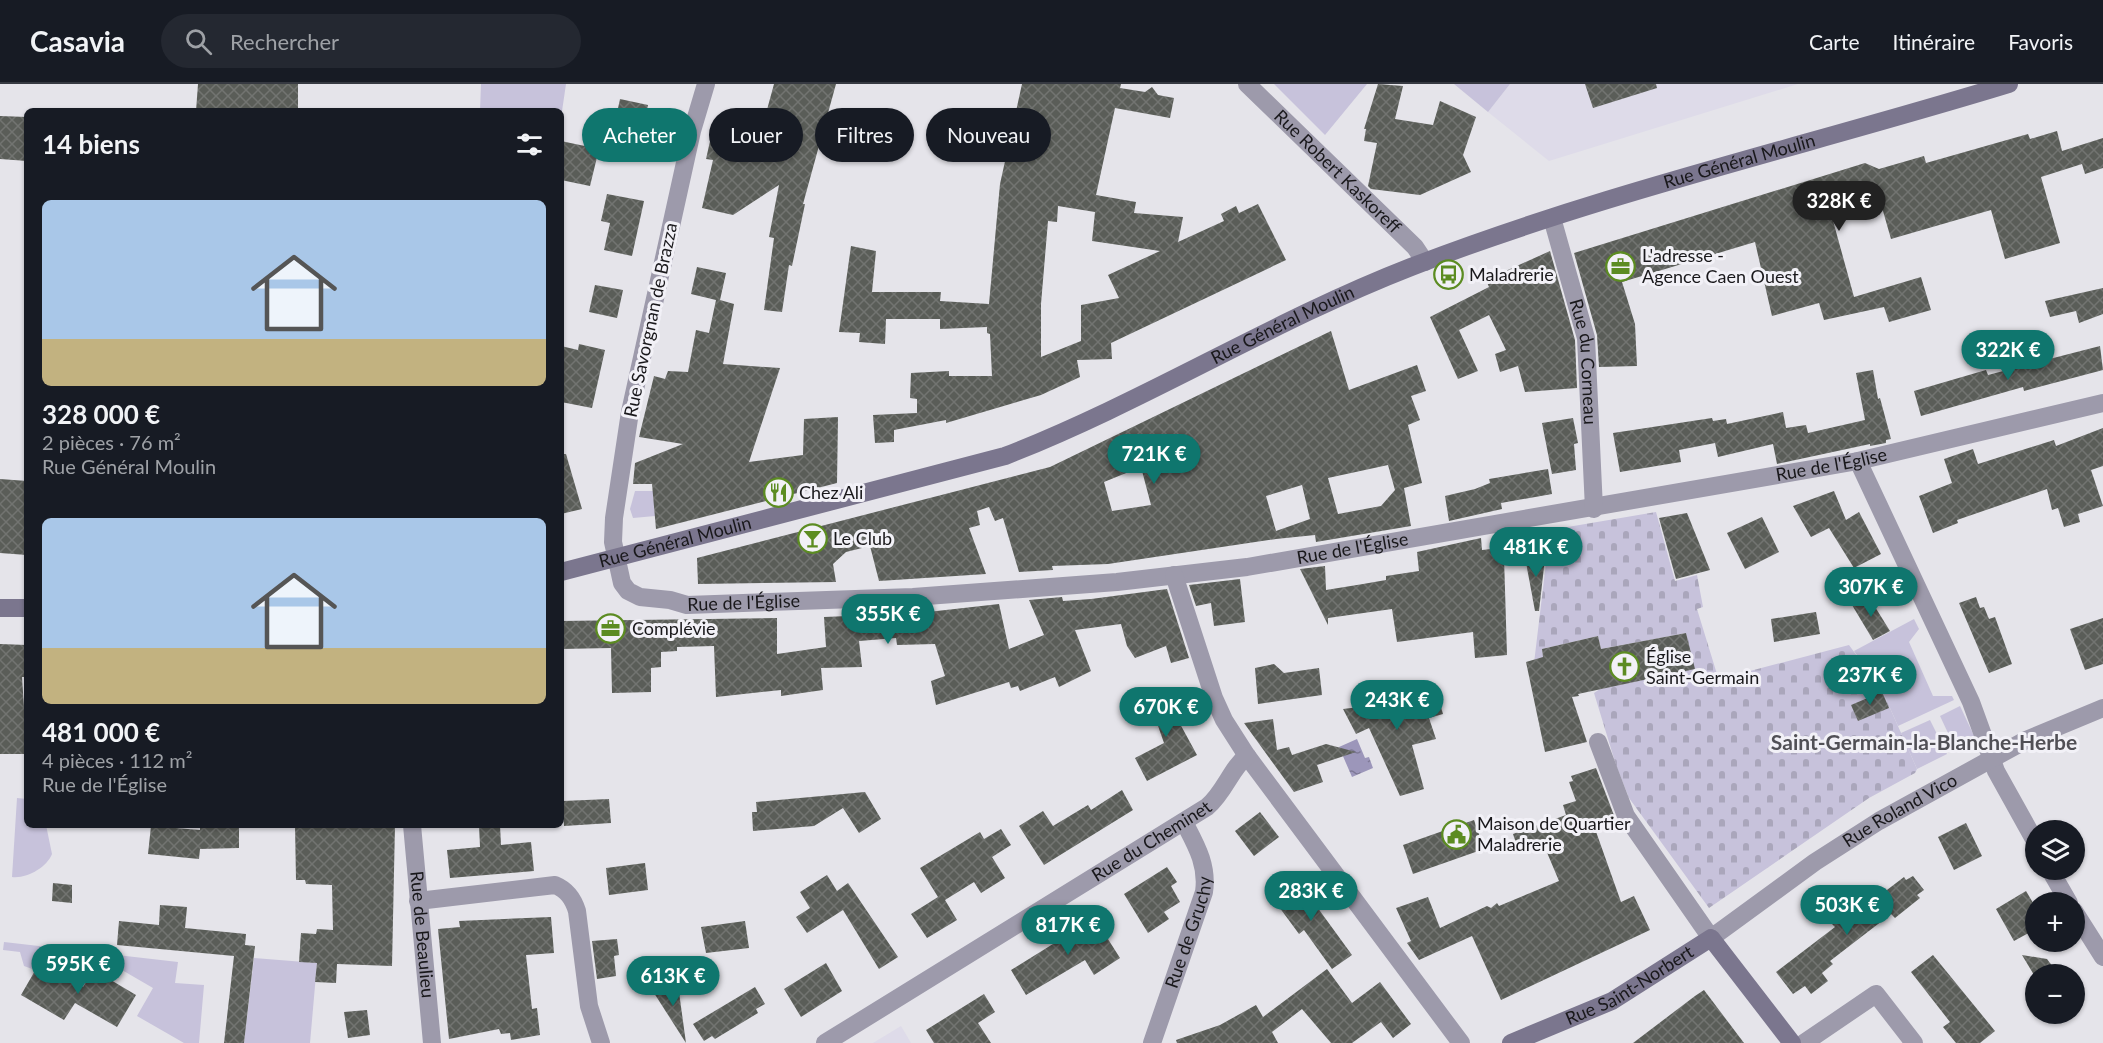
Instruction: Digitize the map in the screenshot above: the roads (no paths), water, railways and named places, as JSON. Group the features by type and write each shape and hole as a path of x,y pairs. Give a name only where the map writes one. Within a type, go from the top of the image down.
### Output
{"main road":[{"name":"Rue Général Moulin","path":"564,571 1005,456 1056,436 1267,331 1368,284 1425,262 1552,218 1855,127 2008,84"},
{"path":"0,608 24,608"},
{"path":"1711,938 1792,1043"},
{"name":"Rue Saint-Norbert","path":"1512,1043 1612,1001 1711,938"}],"street":[{"name":"Rue Savorgnan de Brazza","path":"617,558 613,542 615,508 630,412 692,130 706,84"},
{"name":"Rue Robert Kaskoreff","path":"1247,84 1415,247 1425,262"},
{"name":"Rue du Corneau","path":"1552,218 1586,338 1593,509"},
{"name":"Rue de l'Église","path":"617,558 622,583 630,594 687,605 913,597 1174,575 1294,561 1858,461 2103,403"},
{"path":"1858,461 1971,702 1996,771 2025,823"},
{"path":"1174,575 1214,698 1224,720 1247,756 1461,1043"},
{"name":"Rue Roland Vico","path":"1711,938 1849,839 2026,740 2103,708"},
{"path":"1598,742 1626,816 1711,938"},
{"name":"Rue du Cheminet","path":"825,1043 1184,822 1220,796 1240,761 1247,756"},
{"name":"Rue de Gruchy","path":"1152,1043 1204,892 1207,876 1184,822"},
{"name":"Rue de Beaulieu","path":"412,828 432,1043"},
{"path":"418,901 555,885 564,889 577,910 589,1006 601,1043"},
{"path":"2085,929 2103,957"},
{"path":"1804,1043 1876,994 1914,1043"}],"water":[{"path":"1357,739 1365,758 1369,757 1373,768 1352,777 1339,747"}],"place":[{"name":"L'adresse - Agence Caen Ouest","path":"1621,266"},
{"name":"Maladrerie","path":"1448,275"},
{"name":"Chez Ali","path":"778,493"},
{"name":"Le Club","path":"812,539"},
{"name":"Complévie","path":"611,629"},
{"name":"Église Saint-Germain","path":"1625,667"},
{"name":"Maison de Quartier Maladrerie","path":"1456,834"}],"district":[{"name":"Saint-Germain-la-Blanche-Herbe","path":"1924,743"}]}
